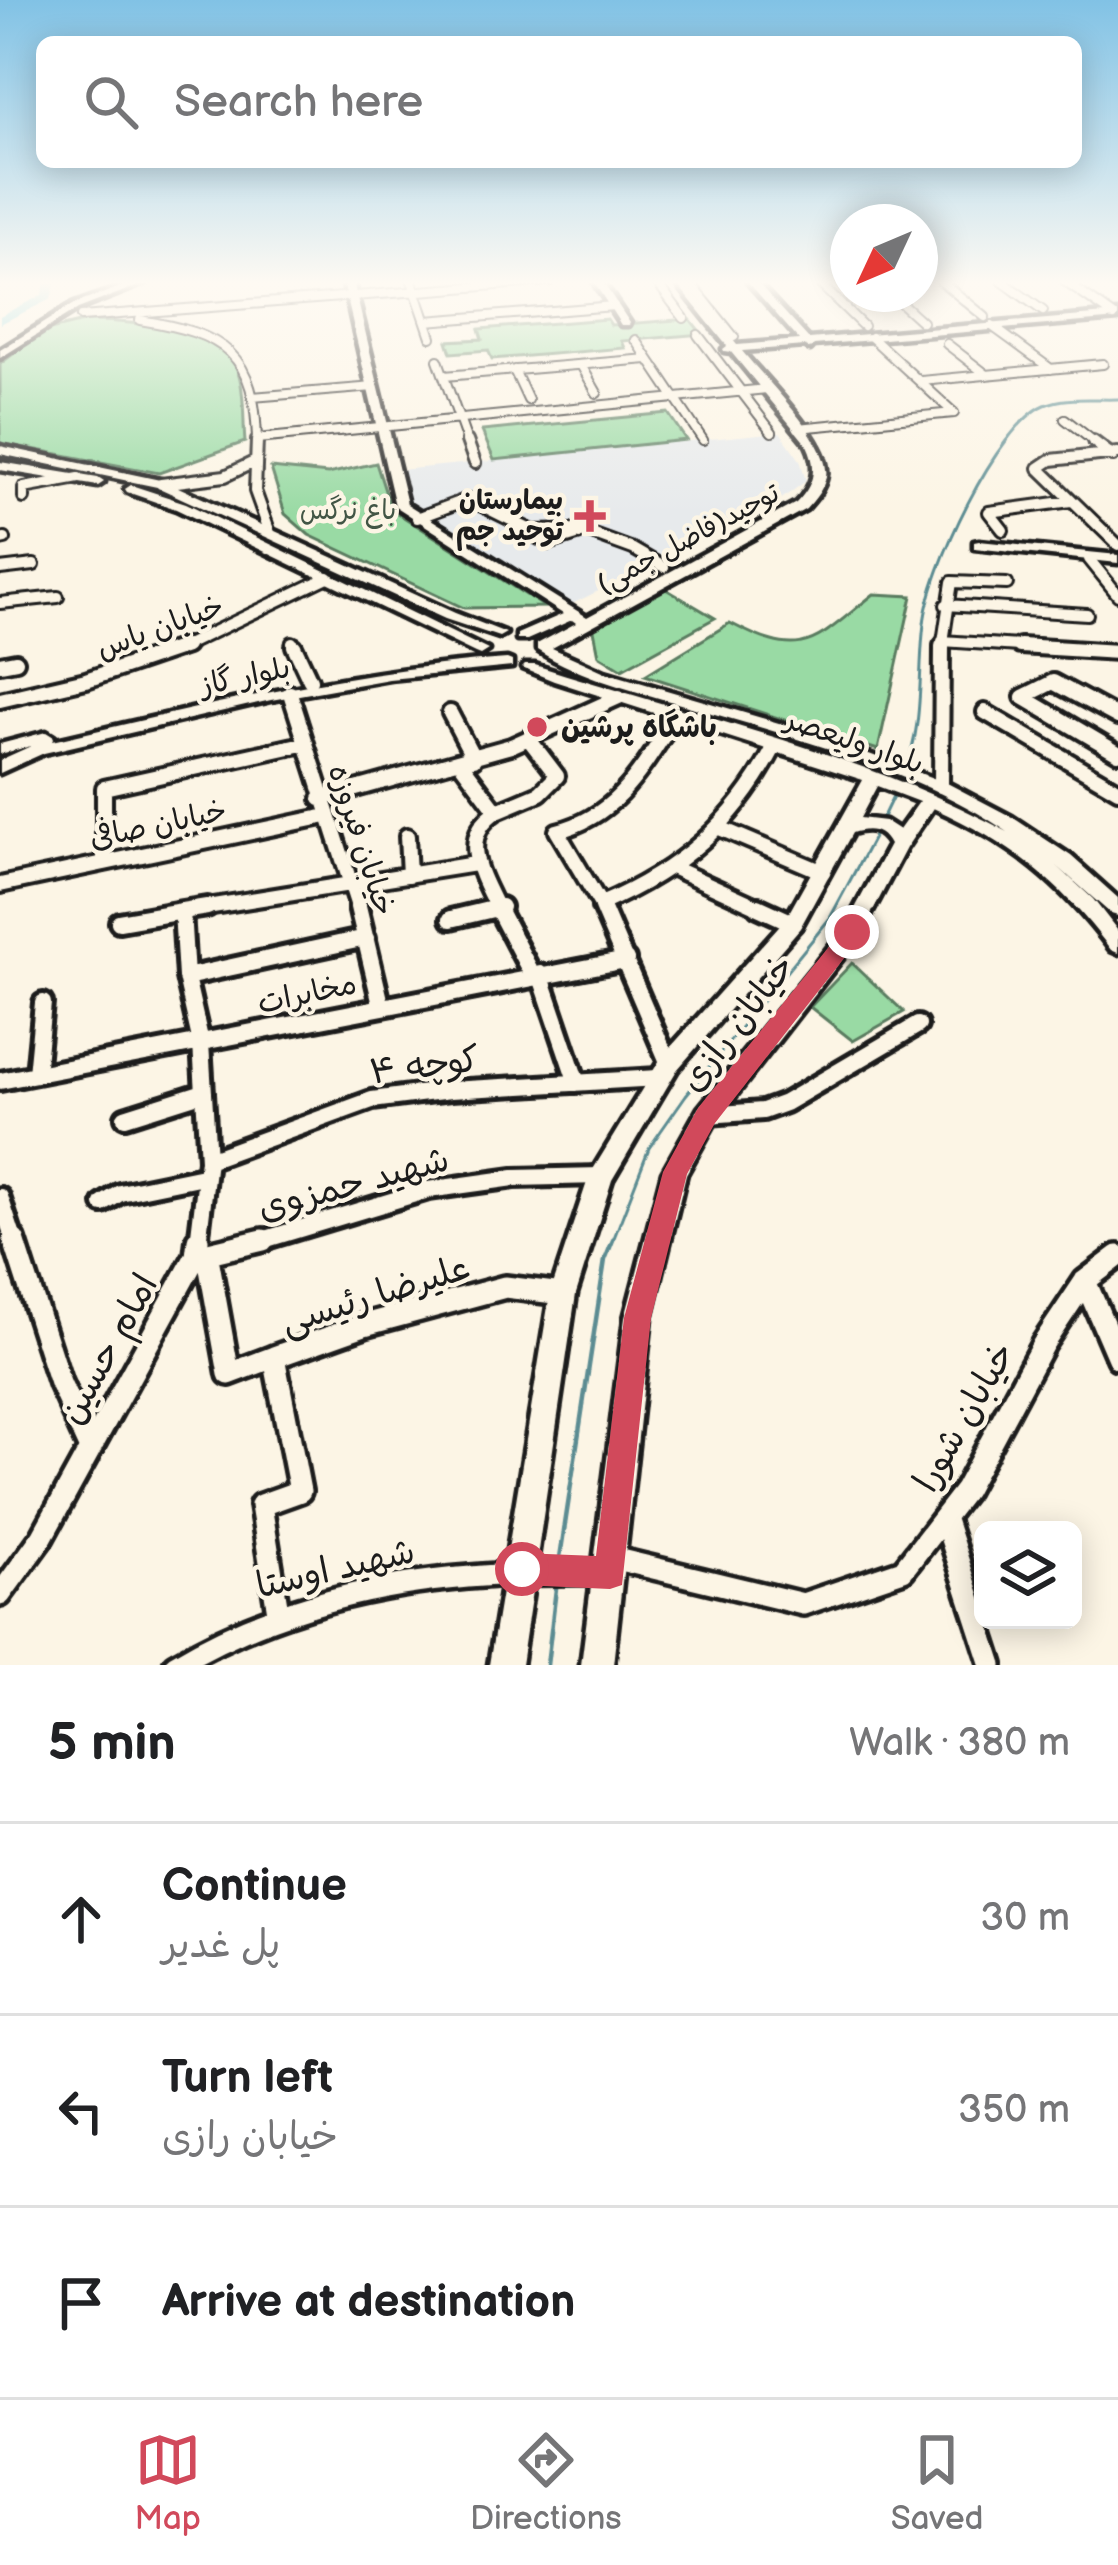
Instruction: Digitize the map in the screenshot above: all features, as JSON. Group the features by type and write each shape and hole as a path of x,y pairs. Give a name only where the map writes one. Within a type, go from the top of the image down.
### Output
{"street":[{"path":"242,359 257,439 256,498 270,533"},
{"path":"367,359 396,497 419,519 578,618"},
{"path":"444,376 648,359 703,440"},
{"path":"715,359 772,432"},
{"name":"توحید(فاضل جمی)","path":"530,668 549,663 545,649 578,618 664,567 702,554 789,502 809,474 800,445 738,359"},
{"path":"798,428 954,413 897,359"},
{"path":"965,359 987,375"},
{"path":"1037,359 1051,369"},
{"path":"438,360 475,463"},
{"path":"581,364 597,393"},
{"path":"921,381 1103,364"},
{"path":"514,370 528,400"},
{"path":"252,397 374,387"},
{"path":"257,439 761,390"},
{"name":"توحید(فاضل جمی)","path":"521,637 578,618 801,506 822,476 820,460 798,428 761,390"},
{"path":"1065,418 1116,456"},
{"path":"0,449 161,484 450,616 499,633"},
{"path":"1116,456 1040,465 1042,473 1118,552"},
{"path":"161,484 225,476 254,462"},
{"path":"0,466 147,493 181,506 507,664"},
{"path":"24,498 24,488 79,478"},
{"path":"1003,530 989,512 1071,501"},
{"path":"419,519 469,502 548,544 584,531 633,549 664,567"},
{"path":"979,545 1118,552 1089,559 979,545"},
{"path":"1089,559 1118,595"},
{"path":"0,569 34,565"},
{"name":"خیابان یاس","path":"0,700 158,657 219,634 328,577"},
{"path":"926,788 952,582 1007,584"},
{"path":"0,603 58,597"},
{"path":"946,605 1087,614"},
{"path":"480,650 480,638 499,633"},
{"name":"بلوار ولیعصر","path":"499,633 545,649 620,697 883,774"},
{"path":"942,641 1118,652"},
{"path":"292,642 310,680"},
{"name":"بلوار گاز","path":"7,755 454,661 480,650"},
{"path":"0,664 16,661"},
{"name":"بلوار گاز","path":"7,755 310,680 454,661 507,664"},
{"name":"بلوار ولیعصر","path":"507,664 583,677 926,788 1012,822 1085,874 1118,908"},
{"path":"1118,717 1053,682 1023,698 1118,753"},
{"name":"خیابان فیروزه","path":"290,694 320,800 353,884 381,1004"},
{"path":"320,800 531,742 620,697"},
{"path":"985,712 1118,790"},
{"path":"450,713 468,761 497,812"},
{"path":"663,1071 626,959 601,904 557,831 599,820 616,806 677,715"},
{"path":"531,742 557,776 540,793 479,823 473,836 475,864 536,975 577,1083"},
{"path":"104,863 104,788 303,744"},
{"path":"601,904 632,892 722,829 759,781 775,746"},
{"path":"505,1665 563,1294 601,1176 663,1071 793,923 883,774"},
{"name":"بلوار ولیعصر","path":"926,788 1066,882 1118,945"},
{"name":"خیابان رازی","path":"596,1665 638,1318 675,1172 707,1115 852,932 926,788"},
{"name":"خیابان صافی","path":"0,885 327,816"},
{"path":"850,827 880,825 892,832 898,845"},
{"path":"722,829 824,872"},
{"path":"407,836 409,875"},
{"path":"118,922 475,864"},
{"path":"671,867 793,923"},
{"path":"452,919 501,908"},
{"path":"182,911 186,977 201,1043 204,1092 206,1168 196,1256 209,1263 229,1374 274,1357"},
{"path":"186,977 366,938"},
{"name":"مخابرات","path":"0,1082 626,959"},
{"path":"36,1074 43,1003"},
{"path":"707,1115 763,1112 785,1103 918,1025"},
{"name":"کوچه ۴","path":"103,1204 120,1193 206,1168 371,1100 663,1071"},
{"path":"125,1117 204,1092"},
{"name":"شهید حمزوی","path":"196,1256 228,1251 377,1202 522,1177 601,1176"},
{"path":"0,1197 60,1383 89,1447"},
{"name":"امام حسین","path":"0,1595 42,1537 196,1256"},
{"name":"خیابان شورا","path":"522,1569 611,1566 803,1604 903,1570 965,1490 1042,1344 1085,1281 1118,1256"},
{"path":"1085,1281 1118,1358"},
{"name":"علیرضا رئیسی","path":"278,1612 261,1504 300,1491 274,1357 364,1325 505,1287 563,1294"},
{"path":"944,1517 992,1665"},
{"name":"شهید اوستا","path":"175,1665 212,1654 259,1617 350,1593 522,1569"}],"shaded area":[{"name":"بیمارستان توحید جم","path":"780,432 800,460 806,481 776,503 572,604 410,503 400,470"}],"green space":[{"path":"7,359 230,359 239,375 245,442 159,473 0,443 0,364"},
{"path":"668,413 686,440 494,460 482,431"},
{"name":"باغ نرگس","path":"376,463 391,509 545,607 464,608 309,535 285,514 271,468 328,474"},
{"path":"664,588 715,618 622,669 599,655 593,625"},
{"path":"874,594 912,596 878,750 645,675 730,623 776,642 808,642"},
{"path":"852,963 904,1012 853,1041 810,1007"}],"waterway":[{"path":"905,769 918,717 929,601 952,537 986,470 1026,418 1045,405 1071,399 1118,399"},
{"path":"880,823 894,794"},
{"path":"612,1243 649,1148 686,1095 830,918 876,832"},
{"path":"559,1564 605,1260 613,1240"},
{"path":"547,1665 557,1580"}],"place":[{"name":"بیمارستان توحید جم","path":"590,516"},
{"name":"باشگاه پرشین","path":"537,727"}],"route":[{"path":"522,1569 610,1573 638,1318 675,1172 707,1115 852,932"}]}
